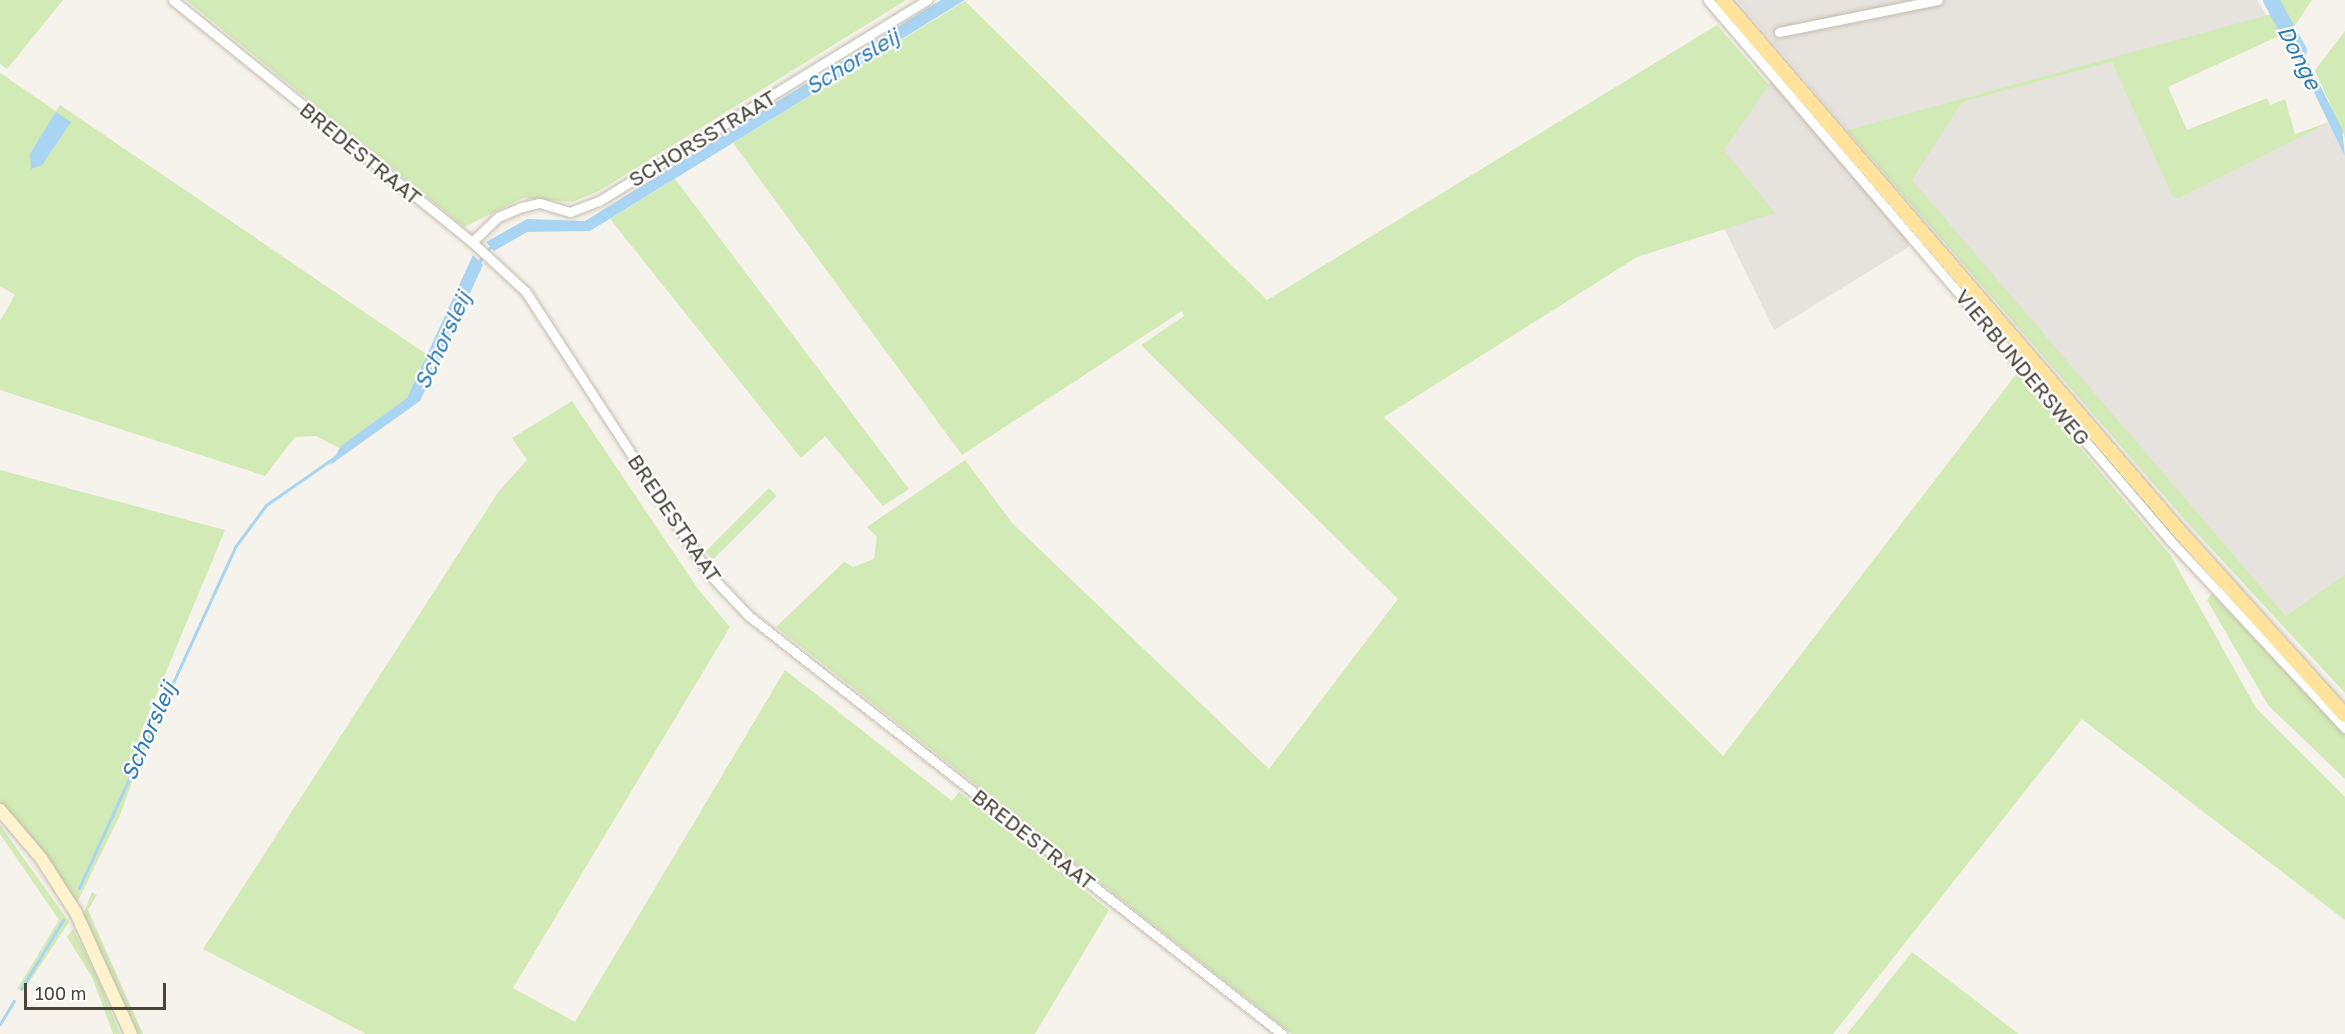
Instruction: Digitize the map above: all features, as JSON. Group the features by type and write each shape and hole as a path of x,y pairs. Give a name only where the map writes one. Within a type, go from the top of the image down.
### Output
{"main road":[{"name":"VIERBUNDERSWEG","path":"1723,0 1784,80 2175,536 2213,579 2345,715"},
{"path":"0,810 76,913 131,1034"}],"street":[{"name":"BREDESTRAAT","path":"173,0 472,242 526,292 710,574 750,616 1282,1034"},
{"name":"SCHORSSTRAAT","path":"472,242 498,218 522,207 540,203 570,212 599,201 927,0"},
{"name":"VIERBUNDERSWEG","path":"1708,0 1784,80"},
{"path":"1779,32 1898,4 1938,0"},
{"name":"VIERBUNDERSWEG","path":"2213,579 2345,728"}],"shaded area":[{"path":"1737,0 2257,0 2267,16 1847,130"},
{"path":"2112,62 2183,192 2332,121 2345,156 2345,574 2286,616 1911,180 1961,102"},
{"path":"1778,77 1913,236 1907,248 1774,330 1723,226 1717,150 1728,114"}],"green space":[{"path":"0,0 63,0 7,69 0,64"},
{"path":"186,0 906,0 599,191 572,202 523,198 464,227"},
{"path":"2273,0 2312,0 2292,30 2168,87 2187,130 2267,98 2270,105 2285,99 2295,134 2332,121 2179,198 2173,197 2112,62 1962,102 1912,180 2286,616 2345,574 2345,693 2184,519 1847,130 2279,12"},
{"path":"965,1 1267,300 1717,25 1769,85 1724,150 1775,213 1637,257 1384,417 1723,756 2017,373 2171,556 2256,708 2345,797 2345,920 2082,719 1833,1034 1292,1034 776,627 844,562 853,567 874,559 877,537 867,527 965,460 1013,524 1269,769 1398,599 1141,345 1184,316 1182,311 962,455 733,143"},
{"path":"2345,31 2345,138 2315,70"},
{"path":"0,73 56,111 60,105 429,356 407,398 339,448 316,436 295,437 265,476 0,390 0,321 15,295 0,286"},
{"path":"675,179 909,489 883,506 825,436 801,458 610,219"},
{"path":"572,401 698,589 730,627 513,988 575,1022 785,670 952,801 959,792 1109,910 1035,1034 366,1034 203,949 499,491 527,460 512,438"},
{"path":"0,470 225,530 138,739 147,742 120,815 77,903 0,802"},
{"path":"769,488 777,496 713,559 705,552"},
{"path":"2212,594 2345,734 2345,779 2268,705 2207,600"},
{"path":"0,825 69,922 24,990 17,989 59,920 0,834"},
{"path":"92,892 97,895 88,910 143,1034 136,1034 83,915"},
{"path":"73,929 96,974 120,1034 113,1034 92,977 67,937"},
{"path":"1912,952 2019,1034 1847,1034"}],"water":[{"path":"941,0 965,0 590,231 527,232 494,251 486,242 527,219 585,221"},
{"path":"2292,30 2342,129 2345,156 2285,33"},
{"path":"56,112 71,122 42,165 31,169 30,154"},
{"path":"473,255 483,265 420,401 330,465 341,446 407,398"}],"waterway":[{"name":"Donge","path":"2271,0 2299,51"},
{"name":"Schorsleij","path":"478,263 492,245"},
{"name":"Schorsleij","path":"79,888 235,547 266,505 335,457"},
{"name":"Schorsleij","path":"21,989 63,920"},
{"name":"Schorsleij","path":"0,1024 14,1001"}]}
